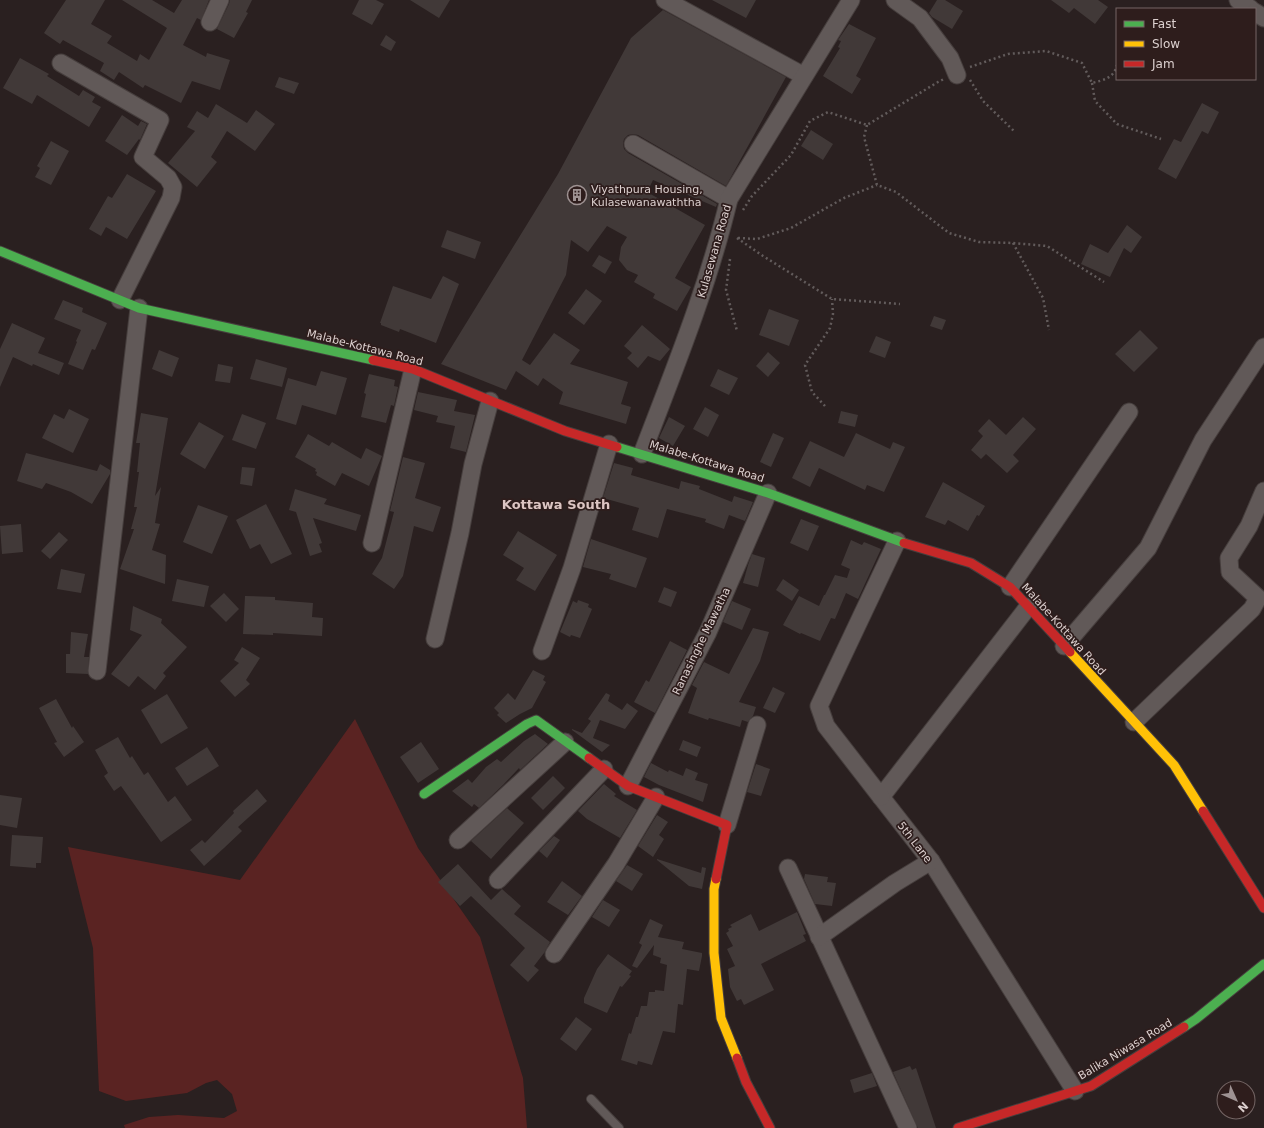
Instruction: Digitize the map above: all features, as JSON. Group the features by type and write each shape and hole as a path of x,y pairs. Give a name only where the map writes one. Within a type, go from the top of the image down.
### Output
{"main road":[{"name":"Malabe-Kottawa Road","path":"0,251 139,308 413,369 565,431 768,493 897,541 971,563 1010,587 1174,765 1264,908"},
{"path":"424,794 527,724 536,720 628,786 727,825 714,889 714,953 720,1018 746,1082 770,1128"},
{"name":"Balika Niwasa Road","path":"958,1128 1091,1086 1196,1019 1264,964"}],"street":[{"path":"210,22 220,0"},
{"path":"665,0 804,76"},
{"name":"Kulasewana Road","path":"642,454 730,229 729,200 851,0"},
{"path":"895,0 920,18 960,72"},
{"path":"1238,0 1250,8"},
{"path":"61,63 160,120 143,157 168,178 173,188 171,198 120,300"},
{"path":"633,144 729,200"},
{"path":"97,671 139,308"},
{"path":"1064,646 1148,548 1203,440 1264,347"},
{"path":"372,543 413,369"},
{"path":"435,639 460,533 473,464 490,401"},
{"path":"1010,587 1129,412"},
{"path":"542,651 572,568 609,444"},
{"path":"1134,722 1252,609 1258,598 1230,572 1229,558 1249,526 1264,491"},
{"name":"Ranasinghe Mawatha","path":"628,786 708,632 768,493"},
{"name":"5th Lane","path":"897,541 819,706 826,726 880,798 931,861 1075,1091"},
{"path":"880,798 1028,607"},
{"path":"727,825 757,725"},
{"path":"458,840 565,742"},
{"path":"498,880 604,769"},
{"path":"554,954 616,864 656,797"},
{"path":"819,937 895,883 931,861"},
{"path":"788,868 908,1128"}],"lane":[{"path":"591,1099 619,1128"}],"path":[{"path":"877,185 864,137 867,125 938,82 1008,54 1046,50 1082,63 1092,83 1095,101 1117,124 1161,139"},
{"path":"1092,83 1107,80 1116,68"},
{"path":"960,72 983,101 1015,132"},
{"path":"742,212 752,196 791,155 810,121 828,112 867,125"},
{"path":"730,229 737,238 757,239 791,228 844,198 877,185 896,192 950,233 979,242 1047,246 1104,282"},
{"path":"730,229 737,238 763,256 832,299 900,304"},
{"path":"734,242 737,238"},
{"path":"1013,243 1043,298 1049,330"},
{"path":"731,253 726,290 737,331"},
{"path":"825,406 812,392 805,365 830,328 833,314 832,299"}],"shaded area":[{"path":"355,719 418,848 480,937 523,1078 527,1128 125,1128 124,1125 149,1117 178,1115 224,1118 237,1111 232,1094 217,1080 206,1083 187,1093 126,1101 99,1091 93,948 68,847 240,880"}],"building":[{"path":"66,0 105,0 91,24 112,36 107,43 137,61 140,54 149,60 167,28 122,0 152,0 174,13 182,0 209,0 201,20 197,18 183,45 206,57 207,53 230,60 220,90 192,81 181,103 145,85 143,88 119,72 114,80 100,71 104,63 63,40 60,44 44,33"},
{"path":"230,0 252,0 246,12 248,13 234,38 217,29"},
{"path":"359,0 376,0 384,4 372,25 352,14"},
{"path":"410,0 450,0 439,18"},
{"path":"712,0 756,0 746,18"},
{"path":"937,0 945,0 963,11 952,29 932,17 929,13"},
{"path":"1051,0 1098,0 1108,7 1095,24 1074,8 1069,13"},
{"name":"Viyathpura Housing, Kulasewanawaththa","path":"663,10 786,77 726,186 638,135 628,135 624,139 624,149 628,153 717,204 716,207 653,180 647,192 705,225 675,278 691,287 677,311 653,298 655,294 634,282 638,275 627,270 619,260 621,247 627,237 607,226 588,252 571,240 566,275 522,360 530,365 554,333 580,350 570,364 628,382 621,404 631,407 626,424 559,404 563,392 543,378 538,386 516,371 506,390 441,364 558,174 631,38"},
{"path":"849,24 876,38 856,76 861,79 852,94 823,76 840,48 838,47 841,41 838,40"},
{"path":"386,35 396,42 391,51 380,45"},
{"path":"20,58 49,74 47,76 79,96 83,90 95,97 92,102 101,107 89,127 37,95 32,104 3,88"},
{"path":"279,77 299,83 294,94 275,87"},
{"path":"1202,103 1219,112 1208,134 1202,131 1176,179 1158,169 1174,139 1181,142"},
{"path":"216,104 247,123 256,110 275,124 255,151 227,131 211,157 217,162 197,187 168,163 195,131 187,127 197,111 208,118"},
{"path":"122,115 138,126 141,121 147,124 140,140 139,139 127,155 105,141"},
{"path":"811,130 833,144 823,160 801,146"},
{"path":"51,141 69,151 51,185 35,177 40,168 37,166"},
{"path":"127,174 156,191 127,239 106,227 101,236 89,229 108,196 112,198"},
{"path":"1127,225 1142,237 1131,253 1124,248 1110,277 1081,264 1090,244 1108,253"},
{"path":"447,230 481,242 475,259 441,247"},
{"path":"599,255 612,262 605,274 592,266"},
{"path":"443,276 459,284 436,343 400,329 399,332 381,325 380,323 393,286 431,299"},
{"path":"586,289 602,301 584,325 568,313"},
{"path":"63,300 83,308 82,312 107,323 95,350 92,349 83,370 68,364 81,330 54,319"},
{"path":"769,309 799,320 789,346 759,335"},
{"path":"934,316 946,320 942,330 930,326"},
{"path":"12,323 45,338 38,353 64,363 59,375 33,364 32,366 13,357 0,387 0,349"},
{"path":"642,325 670,349 660,361 648,356 638,368 627,358 632,353 624,346"},
{"path":"1140,330 1158,348 1134,372 1115,354"},
{"path":"876,336 891,342 885,358 869,352"},
{"path":"159,350 179,358 172,377 152,369"},
{"path":"768,352 780,363 768,377 756,366"},
{"path":"256,359 287,368 282,387 250,379"},
{"path":"218,364 233,367 230,383 215,381"},
{"path":"718,369 738,378 729,395 710,386"},
{"path":"321,371 347,378 336,415 302,405 296,425 276,419 288,378 316,386"},
{"path":"369,374 395,380 394,386 398,387 394,406 391,405 386,423 361,417 366,394 364,393"},
{"path":"418,392 457,400 454,411 475,415 466,452 450,448 455,426 436,422 438,416 414,410"},
{"path":"705,407 719,415 708,437 693,429"},
{"path":"69,409 89,419 73,453 42,438 54,414 64,419"},
{"path":"841,411 858,415 855,427 838,423"},
{"path":"141,413 168,418 155,496 161,487 155,523 160,524 152,550 166,555 165,584 120,569 134,529 131,529 137,507 134,507 139,472 137,472 140,443 136,443"},
{"path":"242,414 266,423 256,449 232,440"},
{"path":"669,417 685,426 673,446 659,438"},
{"path":"1023,417 1036,429 1013,455 1019,461 1007,473 986,454 981,459 971,450 983,436 978,431 989,419 1006,435"},
{"path":"199,422 224,436 205,469 180,454"},
{"path":"773,433 784,438 771,467 760,462"},
{"path":"856,433 890,449 893,442 905,447 884,492 867,485 865,490 819,468 810,487 792,478 810,441 844,457"},
{"path":"308,434 329,446 332,442 361,459 366,448 382,456 369,486 342,473 335,486 316,475 316,469 295,457"},
{"path":"26,453 97,471 100,464 110,470 110,474 92,504 71,492 46,483 42,489 17,481"},
{"path":"403,457 425,463 415,498 441,507 433,532 414,526 403,576 394,589 372,574 382,558 394,512 390,511"},
{"path":"614,463 633,468 631,475 679,489 681,481 700,486 699,489 732,502 734,496 753,502 745,521 729,515 724,529 705,522 706,519 667,509 658,538 632,530 639,508 603,498"},
{"path":"242,467 255,468 252,486 240,484"},
{"path":"943,482 985,506 979,516 977,515 968,531 948,520 945,525 925,517"},
{"path":"295,489 327,499 324,504 361,515 356,531 313,518 322,543 319,544 322,552 310,556 296,512 289,510"},
{"path":"266,504 292,554 271,564 260,544 250,549 236,520"},
{"path":"198,505 228,516 212,554 183,542"},
{"path":"801,519 819,526 808,551 790,543"},
{"path":"21,524 23,552 2,554 0,526"},
{"path":"518,531 557,555 535,591 516,580 524,568 503,555"},
{"path":"59,532 68,540 50,559 41,551"},
{"path":"591,539 647,558 636,588 609,579 611,574 583,567"},
{"path":"851,540 862,545 864,542 881,549 858,599 846,593 835,619 831,618 820,641 801,633 800,634 783,625 799,596 819,606 835,575 847,578 850,569 841,565"},
{"path":"752,554 765,558 758,587 743,583"},
{"path":"61,569 85,574 81,593 57,589"},
{"path":"177,579 209,586 204,607 172,601"},
{"path":"783,579 799,590 792,601 776,590"},
{"path":"664,587 677,592 671,607 658,602"},
{"path":"224,593 239,609 226,622 210,606"},
{"path":"245,596 275,597 275,600 313,603 312,617 323,618 322,636 273,633 273,635 243,634"},
{"path":"578,600 589,604 588,607 592,609 580,638 571,635 570,637 560,632 573,601 577,603"},
{"path":"732,601 751,609 742,630 723,622"},
{"path":"133,606 162,619 161,623 187,647 163,673 166,676 155,690 138,676 129,687 111,674 142,635 130,630"},
{"path":"753,628 769,632 760,661 739,702 756,707 753,716 748,722 742,720 740,727 709,718 708,720 688,713 697,688 692,685 704,662 729,674"},
{"path":"71,632 88,634 84,657 89,657 88,674 66,673 66,654 70,654"},
{"path":"670,641 687,650 655,713 634,702 646,680 649,682"},
{"path":"242,647 260,658 246,680 250,684 235,697 220,681 239,663 234,660"},
{"path":"533,670 545,676 543,680 546,682 532,708 506,723 497,715 499,713 494,708 508,693 515,700"},
{"path":"773,687 785,693 775,713 763,708"},
{"path":"606,693 610,695 608,701 622,710 627,703 638,711 625,729 600,720 593,738 610,745 602,752 572,729 582,733 591,721 588,719"},
{"path":"167,694 188,728 161,744 141,710"},
{"path":"56,699 72,728 73,726 84,742 64,757 54,743 57,742 39,708"},
{"path":"535,734 548,744 520,770 519,768 479,808 474,804 472,807 452,791 468,779 472,783 486,767 497,759 501,762 524,741"},
{"path":"118,737 130,758 132,756 144,775 148,772 168,802 175,796 192,820 161,842 121,786 114,791 104,776 108,773 95,750"},
{"path":"683,740 701,747 697,757 679,750"},
{"path":"421,742 439,769 418,783 400,757"},
{"path":"207,747 219,766 187,786 175,768"},
{"path":"651,763 668,772 669,770 683,776 686,768 698,773 695,780 708,784 703,802 659,785 644,777"},
{"path":"756,764 770,769 761,796 747,792"},
{"path":"553,776 565,788 543,810 531,798"},
{"path":"604,784 616,794 614,796 637,810 620,838 587,819 578,811"},
{"path":"257,789 267,801 238,827 242,831 204,866 190,850 202,840 205,843 234,813 233,811"},
{"path":"0,795 22,798 17,828 0,825"},
{"path":"507,808 524,823 491,859 471,841"},
{"path":"657,815 668,822 659,835 664,839 653,857 638,846"},
{"path":"12,835 43,837 41,863 36,863 36,868 10,866"},
{"path":"554,836 560,840 547,858 539,851"},
{"path":"657,859 701,873 702,867 706,868 702,889 689,886"},
{"path":"458,864 491,900 502,889 521,906 514,914 550,942 534,966 539,970 528,982 510,965 525,948 471,896 460,906 438,882"},
{"path":"627,865 643,874 632,891 616,881"},
{"path":"805,874 828,877 827,882 836,883 832,906 815,904 804,879"},
{"path":"562,881 582,896 568,915 547,902"},
{"path":"603,900 620,910 609,927 592,917"},
{"path":"797,912 806,934 803,935 806,941 761,964 774,990 744,1005 741,999 737,1001 730,987 728,969 735,966 727,949 733,946 726,933 729,931 728,929 732,927 730,925 751,914 759,931"},
{"path":"650,919 663,925 658,937 684,942 682,949 702,953 702,956 699,971 687,969 683,1005 678,1004 675,1033 663,1031 652,1065 638,1061 637,1065 621,1060 629,1033 631,1034 641,1006 647,1006 649,992 655,992 655,990 664,991 667,965 660,963 661,958 653,955 654,945 637,968 632,966 642,945 639,943"},
{"path":"608,954 632,971 629,975 631,976 622,987 620,986 607,1013 584,1003 584,998 597,969"},
{"path":"576,1017 592,1029 576,1051 560,1039"},
{"path":"910,1066 912,1070 916,1068 936,1128 918,1128 893,1072"},
{"path":"872,1073 877,1086 854,1093 850,1080"}],"traffic: fast":[{"path":"0,251 139,308 373,360"},
{"path":"617,447 768,493 904,543"},
{"path":"424,794 527,724 536,720 589,758"},
{"path":"1184,1027 1264,964"}],"traffic: slow":[{"path":"1070,652 1174,765 1203,811"},
{"path":"716,879 714,889 714,953 721,1018 737,1058"}],"traffic: jam":[{"path":"373,360 413,369 565,431 617,447"},
{"path":"904,543 971,563 1010,587 1070,652"},
{"path":"589,758 628,786 727,825 716,879"},
{"path":"1203,811 1264,908"},
{"path":"958,1128 1091,1086 1184,1027"},
{"path":"737,1058 746,1082 770,1128"}],"place":[{"name":"Viyathpura Housing, Kulasewanawaththa","path":"577,195"}],"district":[{"name":"Kottawa South","path":"556,504"}]}
